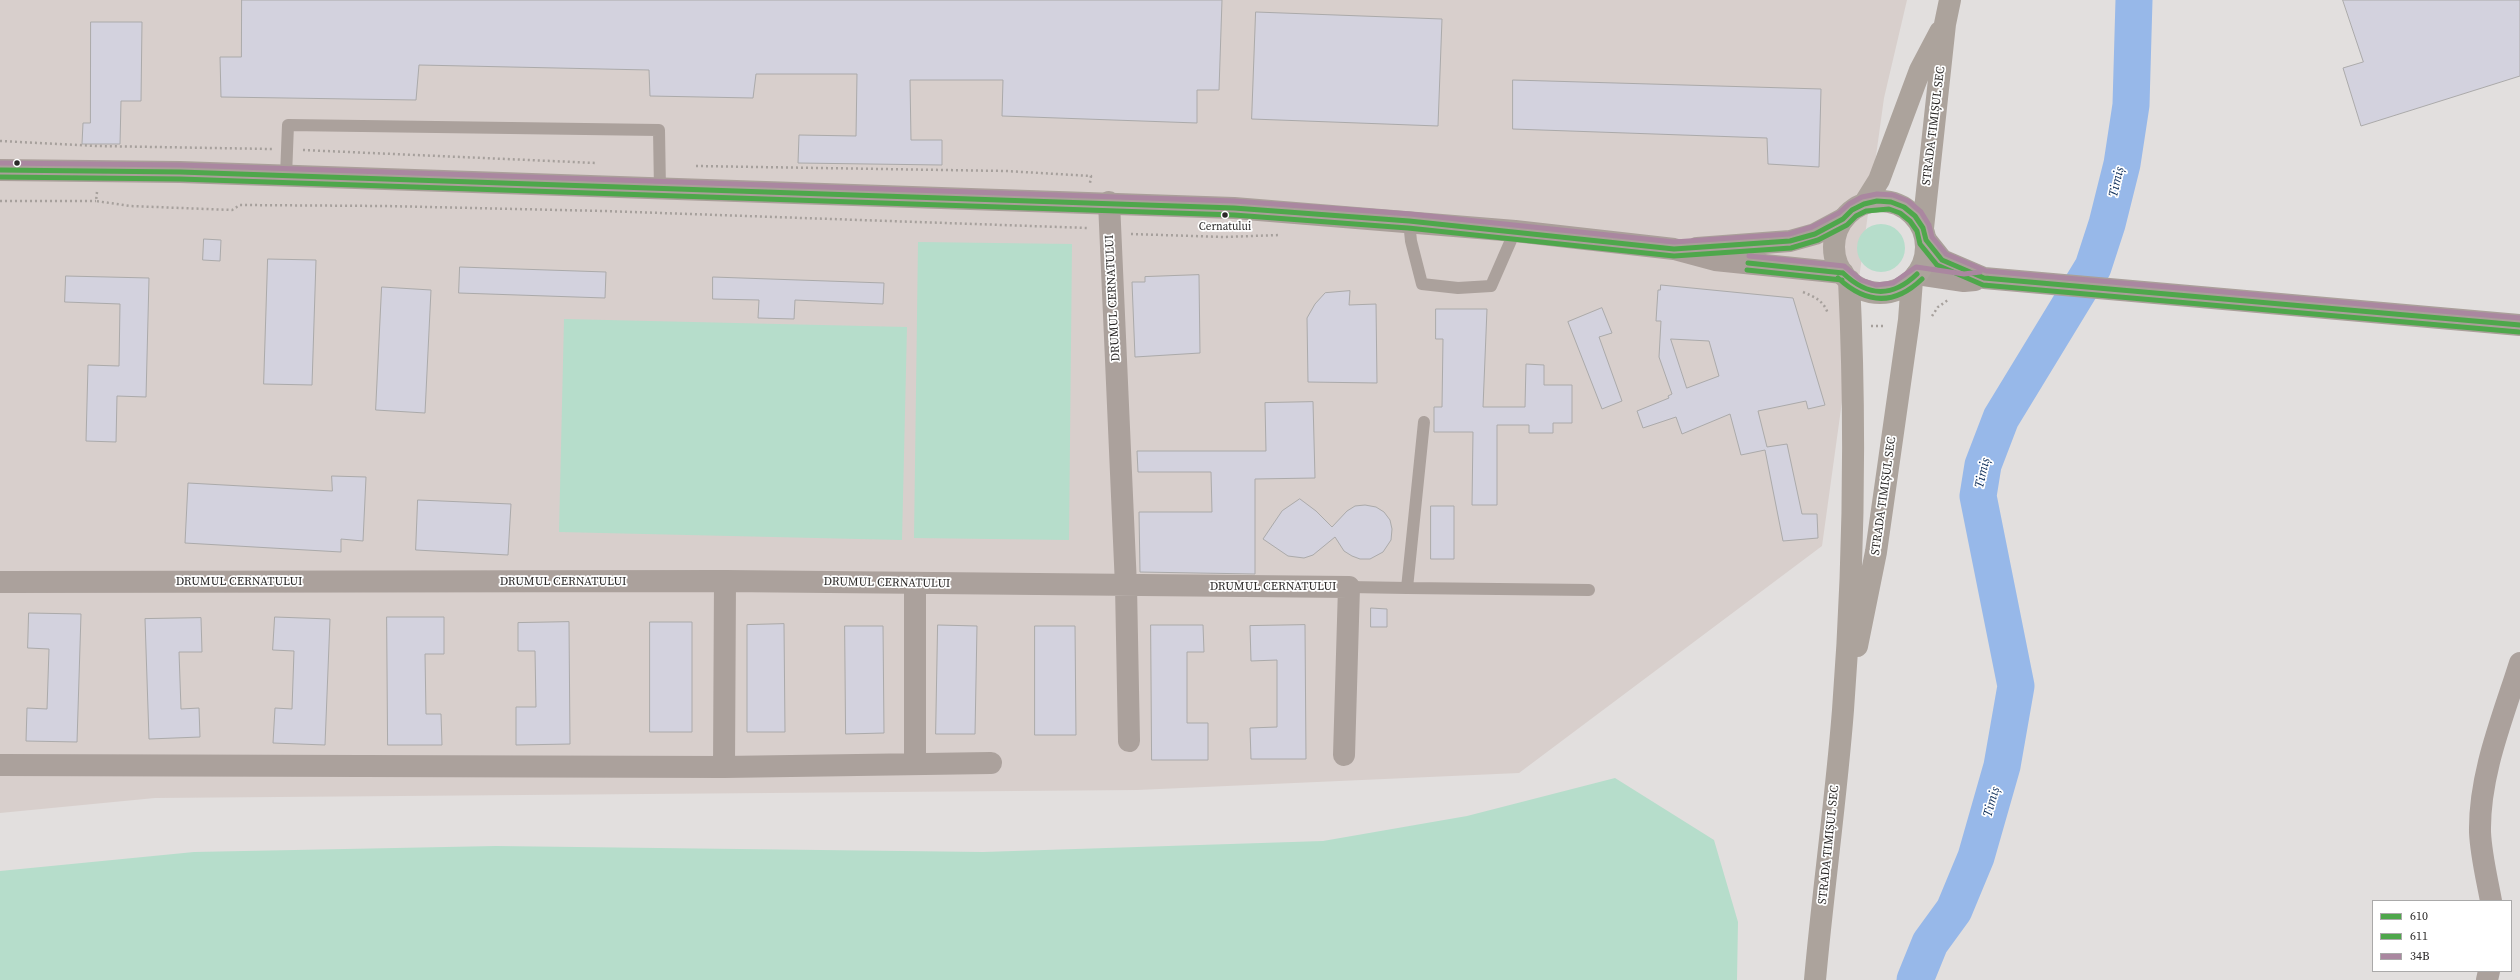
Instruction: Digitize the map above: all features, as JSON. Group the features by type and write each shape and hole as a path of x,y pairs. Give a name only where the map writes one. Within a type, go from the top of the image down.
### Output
{"main road":[{"name":"STRADA TIMIȘUL SEC","path":"1924,234 1945,24 1950,0"},
{"name":"STRADA TIMIȘUL SEC","path":"1864,204 1879,180 1920,70 1945,24"},
{"path":"0,170 97,170 660,190 1108,202 1234,208 1409,221 1515,231 1674,249 1714,260 1846,277"},
{"path":"1924,234 1923,264 1915,277 1895,290 1875,292 1861,288 1846,277 1836,260 1834,246 1836,232 1843,219 1852,210 1864,204 1877,201 1891,202 1904,207 1915,216 1924,234 1942,260 1989,279"},
{"path":"1674,249 1790,241 1815,234 1843,219"},
{"name":"STRADA TIMIȘUL SEC","path":"1815,980 1843,710 1854,415 1846,277"},
{"name":"STRADA TIMIȘUL SEC","path":"1843,710 1876,552 1915,277"},
{"path":"1915,277 1964,281 1989,279 2179,294 2419,318 2520,325"}],"street":[{"name":"DRUMUL CERNATULUI","path":"1108,202 1126,586 1129,741"},
{"name":"DRUMUL CERNATULUI","path":"0,582 725,582 1349,587 1344,755"},
{"path":"724,766 725,582"},
{"path":"915,764 916,584"},
{"path":"2491,900 2480,833 2481,806 2488,770 2520,664"},
{"path":"0,765 724,766 991,763"}],"lane":[{"path":"286,176 288,125 659,130 660,190"},
{"path":"1409,221 1411,241 1422,284 1458,288 1491,286 1515,231"},
{"path":"1407,588 1424,422"},
{"path":"1349,587 1589,590"}],"path":[{"path":"96,201 97,146"},
{"path":"0,201 96,201 130,206 224,210 232,210 240,205 385,206 1088,228"}],"shaded area":[{"path":"0,0 1907,0 1884,98 1822,546 1519,773 1137,790 155,798 0,813"}],"green space":[{"path":"1881,224 1890,226 1898,231 1903,239 1905,248 1903,257 1898,265 1890,270 1881,272 1872,270 1864,265 1859,257 1857,248 1859,239 1864,231 1872,226"},
{"path":"918,242 1072,244 1069,540 914,538"},
{"path":"564,319 907,327 902,540 559,532"},
{"path":"1615,778 1714,840 1738,922 1737,980 0,980 0,871 194,852 496,846 983,852 1323,841 1467,816"}],"building":[{"path":"242,0 1222,0 1219,90 1197,90 1197,123 1002,116 1003,80 910,80 911,140 942,140 942,165 798,163 799,135 856,136 857,74 756,74 753,98 650,96 649,70 419,65 416,100 221,97 220,57 241,57"},
{"path":"2343,0 2520,0 2520,76 2361,126 2343,68 2363,62"},
{"path":"1256,12 1442,19 1438,126 1252,119"},
{"path":"91,22 142,22 141,101 121,101 120,144 82,144 83,123 90,123"},
{"path":"1513,80 1821,89 1819,167 1768,164 1767,138 1513,129"},
{"path":"204,239 221,240 220,261 203,260"},
{"path":"268,259 316,260 312,385 264,384"},
{"path":"460,267 606,272 605,298 459,293"},
{"path":"1199,275 1200,353 1135,357 1132,282 1145,282 1145,277"},
{"path":"66,276 149,278 146,397 117,396 116,442 86,441 88,365 119,366 120,304 65,302"},
{"path":"713,277 884,283 883,304 795,300 794,319 758,318 759,300 713,299"},
{"path":"1661,285 1793,298 1825,405 1808,409 1806,401 1758,411 1767,447 1787,444 1802,514 1817,514 1818,538 1783,541 1765,450 1741,455 1730,414 1682,434 1676,417 1643,428 1637,411 1669,398 1668,396 1672,394 1659,357 1661,321 1656,321 1658,290 1660,290","holes":["1671,339 1709,341 1719,376 1687,388"]},
{"path":"382,287 431,290 425,413 376,410"},
{"path":"1350,291 1349,305 1376,304 1377,383 1308,382 1307,318 1315,304 1325,293"},
{"path":"1602,308 1612,333 1599,337 1622,401 1602,409 1568,322"},
{"path":"1436,309 1487,309 1483,407 1525,407 1526,364 1544,365 1544,385 1572,385 1572,423 1553,423 1553,433 1529,433 1529,425 1497,425 1497,505 1472,505 1473,432 1434,432 1434,407 1442,407 1443,339 1436,339"},
{"path":"1313,402 1315,478 1255,479 1255,574 1140,572 1139,512 1212,512 1211,472 1138,472 1137,451 1266,451 1265,403"},
{"path":"332,476 366,477 363,541 341,539 341,552 185,543 188,483 332,491"},
{"path":"1300,499 1316,511 1332,527 1347,511 1355,506 1365,505 1376,507 1384,512 1390,520 1392,529 1391,540 1383,552 1370,559 1360,559 1344,551 1335,537 1313,555 1304,558 1288,556 1263,539 1282,511"},
{"path":"418,500 511,504 508,555 416,550"},
{"path":"1431,506 1454,506 1454,559 1431,559"},
{"path":"1371,608 1387,609 1387,627 1371,627"},
{"path":"29,613 81,614 77,742 26,741 27,708 47,709 49,649 28,648"},
{"path":"275,617 330,619 325,745 273,743 275,708 292,709 294,651 273,650"},
{"path":"387,617 444,617 444,654 425,654 426,714 441,714 442,745 388,745"},
{"path":"201,618 202,652 179,652 181,709 199,708 200,737 149,739 145,619"},
{"path":"569,622 570,744 516,745 516,707 536,707 535,651 518,651 518,623"},
{"path":"650,622 692,622 692,732 650,732"},
{"path":"784,624 785,732 747,732 747,625"},
{"path":"938,625 977,626 975,734 936,734"},
{"path":"1151,625 1203,625 1204,652 1187,652 1187,723 1208,723 1208,760 1152,760"},
{"path":"1305,625 1306,759 1251,759 1250,728 1277,727 1277,660 1251,661 1250,626"},
{"path":"845,626 883,626 884,733 846,734"},
{"path":"1035,626 1075,626 1076,735 1035,735"}],"waterway":[{"name":"Timiș","path":"1915,980 1930,943 1954,910 1976,857 2002,766 2016,686 1978,496 1983,465 2001,418 2093,267 2107,224 2122,164 2131,105 2134,0"}],"transit line":[{"name":"34B","path":"0,163 180,165 1234,201 1410,214 1674,242 1789,234 1812,227 1839,213 1849,204 1862,197 1877,194 1893,195 1908,201 1921,212 1929,225 1932,237 1946,254 1986,271 2520,318"},
{"name":"610","path":"0,170 180,172 1234,208 1409,221 1674,249 1790,241 1815,234 1843,219 1852,210 1864,204 1877,201 1891,202 1904,207 1915,216 1923,228 1926,240 1942,260 1984,278 2520,325"},
{"name":"611","path":"0,177 180,179 1234,215 1408,228 1674,256 1791,248 1818,240 1847,225 1856,216 1866,211 1889,209 1900,213 1910,221 1917,231 1920,244 1937,265 1983,285 2519,332"},
{"name":"34B","path":"1749,256 1844,266 1861,280 1876,285 1893,283 1916,267 1964,274 1980,272"},
{"name":"610","path":"1748,263 1843,273"},
{"name":"611","path":"1747,270 1842,280"},
{"name":"610","path":"1843,273 1862,287 1880,292 1889,291 1898,287 1908,282 1917,274"},
{"name":"611","path":"1838,278 1848,287 1859,293 1870,297 1880,298 1901,294 1912,288 1922,279"}],"place":[{"name":"Cernatului","path":"1225,215"}]}
